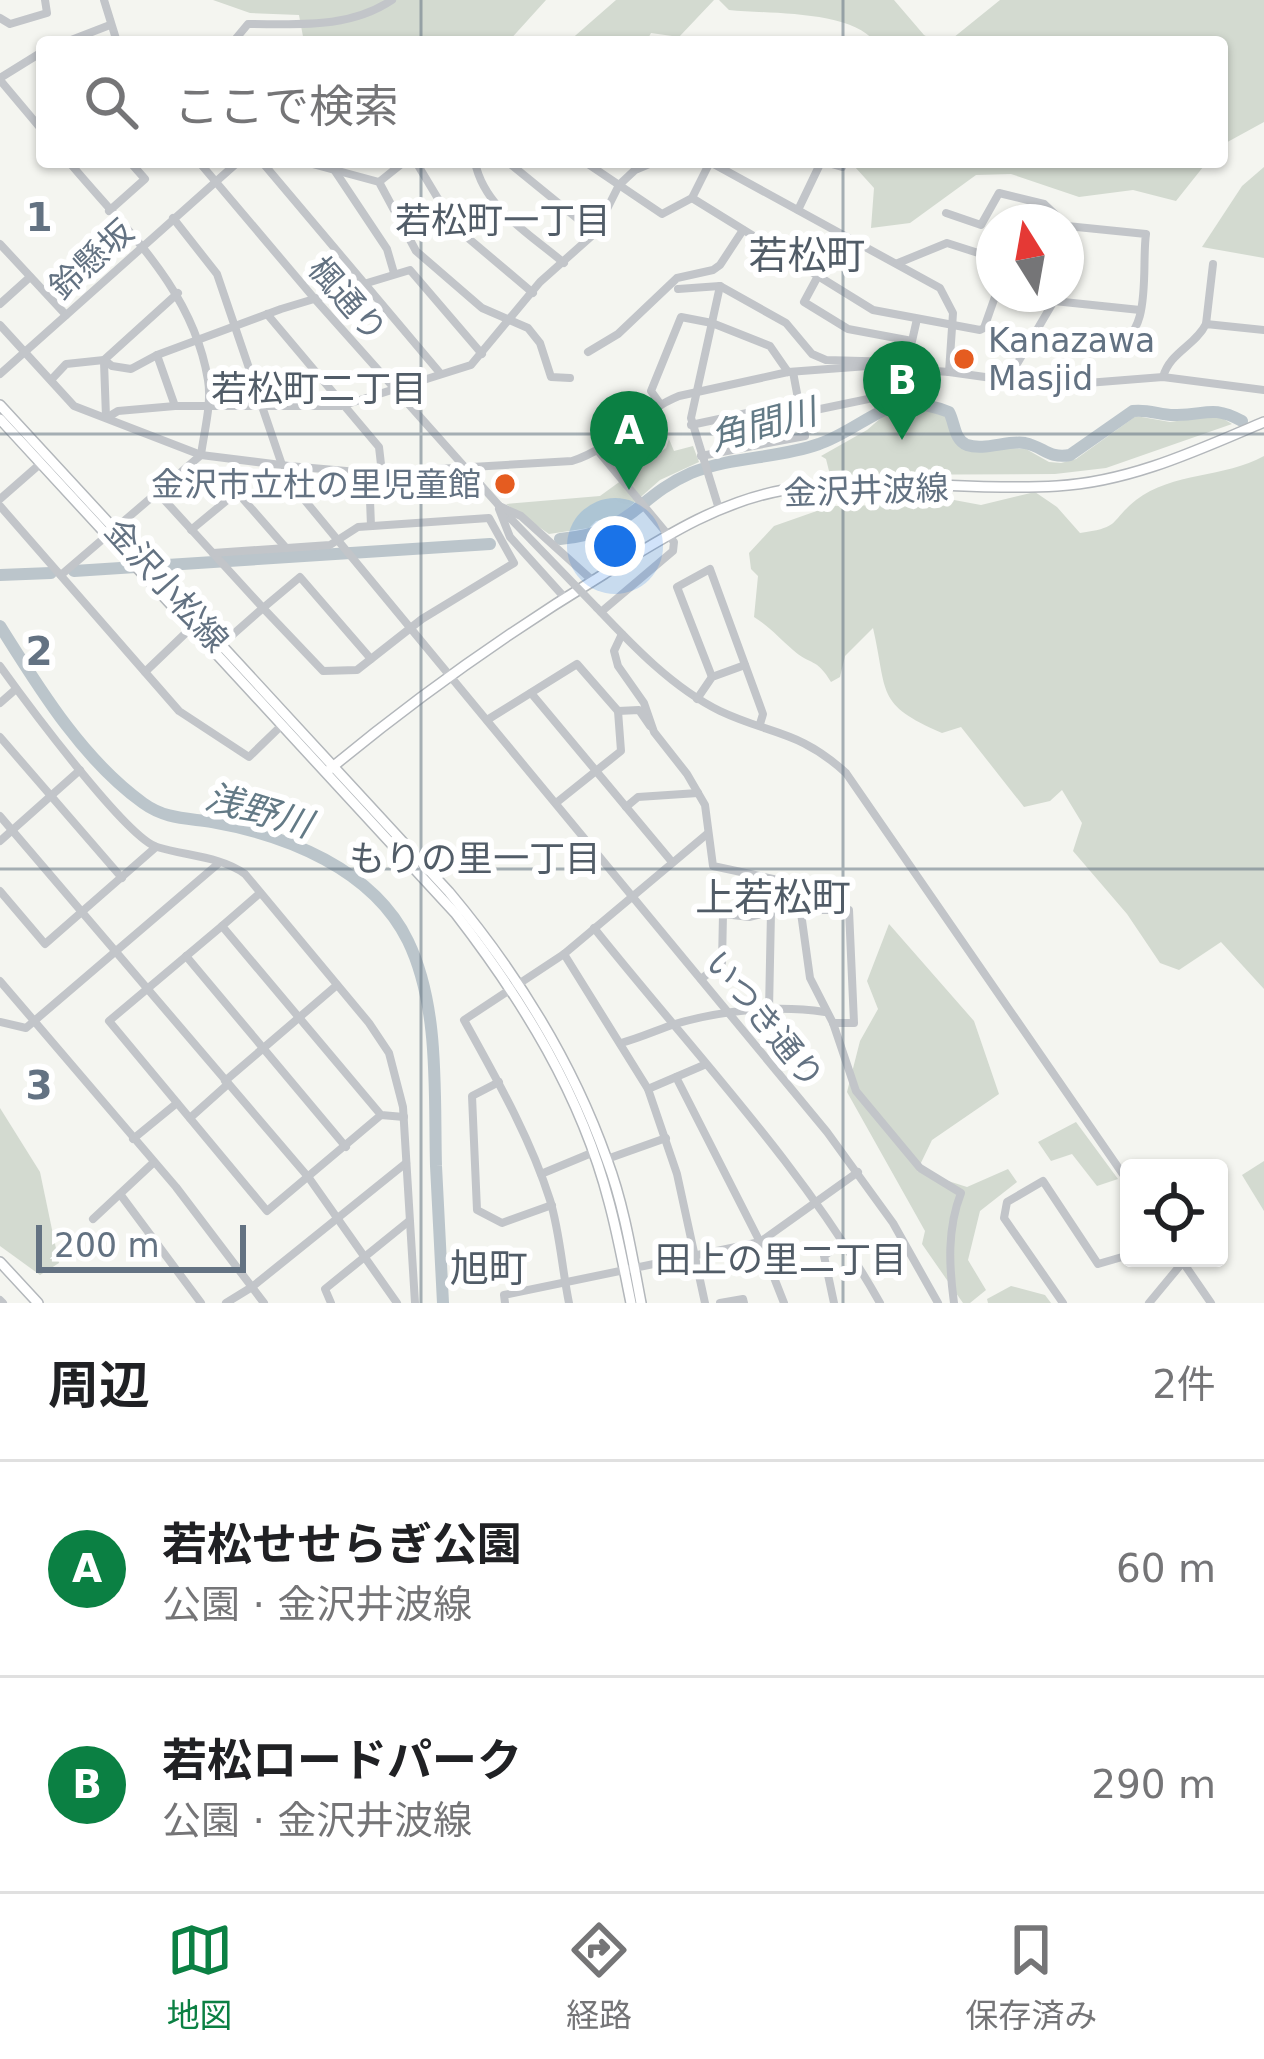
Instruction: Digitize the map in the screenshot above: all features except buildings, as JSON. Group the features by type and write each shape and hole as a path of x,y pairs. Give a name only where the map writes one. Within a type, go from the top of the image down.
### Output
{"main road":[{"name":"金沢小松線","path":"0,405 329,769"},
{"name":"金沢小松線","path":"0,418 40,464 113,532"},
{"name":"金沢井波線","path":"329,769 449,674 593,581 718,509 812,487 1022,487 1106,479 1181,456 1264,422"},
{"name":"金沢小松線","path":"150,573 192,628 329,769"},
{"path":"329,769 448,892 557,1047 607,1159 629,1269 631,1303"},
{"path":"515,985 594,1152 641,1303"},
{"path":"0,1262 38,1303"}],"street":[{"path":"0,18 10,24 47,14 44,0"},
{"path":"104,0 115,36"},
{"path":"238,36 248,24 291,26 352,20 392,0"},
{"path":"82,36 110,25"},
{"path":"36,56 0,79 36,123"},
{"path":"61,576 201,455 209,382 178,293 74,168"},
{"path":"109,211 145,179 135,168"},
{"name":"楓通り","path":"205,168 464,469 622,634 697,699 813,746 846,773 1120,1171"},
{"name":"鈴懸坂","path":"0,374 231,168"},
{"path":"267,168 440,373"},
{"path":"327,168 379,182 425,261 482,308 528,328 540,343 550,377 570,378"},
{"path":"379,182 396,168"},
{"path":"420,168 455,227 533,294"},
{"path":"477,168 491,201 564,262"},
{"path":"515,168 595,233"},
{"path":"594,168 662,214 692,198 707,168"},
{"path":"106,417 118,411 175,406 341,406 471,364 540,282 595,233 620,185 640,168"},
{"path":"721,168 940,289 953,314 950,369"},
{"path":"798,210 820,168"},
{"path":"334,170 387,249 394,273"},
{"path":"993,204 999,193 1044,204"},
{"path":"692,198 873,310 954,327 984,328 990,312"},
{"path":"946,213 976,223"},
{"path":"173,218 213,266 288,480 342,544"},
{"path":"1034,337 1111,346 1124,344 1138,327 1146,234 1084,226"},
{"path":"588,352 618,334 677,278 720,265 743,230"},
{"path":"897,263 946,243 976,252"},
{"path":"0,244 66,315"},
{"path":"1163,377 1167,362 1199,336 1206,323 1213,264"},
{"path":"104,360 131,369 267,314 410,270 482,354"},
{"path":"818,276 804,302 848,329 912,341 917,319"},
{"path":"0,304 31,277"},
{"path":"679,290 720,286 786,323 812,354 826,360 862,358 1072,387 1163,377 1264,390"},
{"path":"718,509 691,425 720,286"},
{"path":"50,380 66,364 104,360 178,293"},
{"path":"1084,302 1140,310"},
{"path":"1006,381 1048,312"},
{"path":"267,314 379,447 382,473"},
{"path":"661,405 651,391 681,317 712,322 770,346 790,372 805,436 704,463"},
{"path":"1206,323 1264,331"},
{"path":"0,325 74,406 201,455 368,473 541,465 598,452 661,405 696,392 790,372 868,366 950,369"},
{"path":"157,355 175,406"},
{"path":"104,360 106,417"},
{"path":"800,413 873,398 879,407"},
{"path":"691,425 798,402"},
{"path":"598,452 669,535 673,551 599,610"},
{"path":"40,464 0,503 179,711 249,757 282,725"},
{"path":"368,473 371,526"},
{"path":"191,530 237,492 286,548"},
{"path":"158,493 263,608 323,671 356,670 411,627 514,563 489,518 358,527 342,544 215,555"},
{"path":"498,506 521,516 593,581"},
{"path":"498,506 510,537 566,598"},
{"name":"いつき通り","path":"342,544 858,1172 938,1303"},
{"path":"712,677 676,587 710,569 763,714 760,724"},
{"path":"221,646 301,577 371,658"},
{"path":"145,672 192,628"},
{"path":"622,634 614,658 644,704 654,732"},
{"path":"487,720 577,664 618,711 621,751 556,803"},
{"path":"697,699 712,677 745,665"},
{"path":"0,666 80,770 156,847 240,870 389,1053 404,1117 415,1303"},
{"path":"0,703 16,689"},
{"path":"530,693 672,862"},
{"path":"618,711 639,710 698,793 705,805 713,866 797,884 810,978 833,1023 856,1091 920,1168 961,1193 949,1263 954,1303"},
{"path":"0,737 122,878"},
{"path":"0,841 80,770"},
{"path":"626,807 638,797 698,793"},
{"path":"0,816 309,1178 397,1303"},
{"path":"569,1303 552,1205 541,1174 464,1020 563,954 707,834"},
{"path":"0,891 44,944 156,847"},
{"path":"0,1022 26,1028 219,863"},
{"path":"260,893 110,1022 267,1211 381,1115"},
{"path":"701,979 722,963 722,914 750,917 850,910 854,1023 833,1023"},
{"path":"769,1010 771,912"},
{"path":"222,926 381,1115 404,1117"},
{"path":"593,928 816,1202 880,1303"},
{"path":"563,954 648,1088 666,1138 705,1303"},
{"path":"186,956 346,1147"},
{"path":"0,981 264,1303"},
{"path":"190,1118 337,985"},
{"path":"621,1042 730,1013 792,1007 826,1012"},
{"path":"648,1088 704,1064"},
{"path":"676,1077 760,1242 784,1303"},
{"path":"499,1082 472,1096 476,1210 502,1223 552,1205"},
{"path":"133,1139 177,1103"},
{"path":"607,1159 666,1138"},
{"path":"541,1174 594,1152"},
{"path":"93,1220 153,1162"},
{"path":"226,1303 407,1162"},
{"path":"506,1303 504,1295 760,1242 858,1172"},
{"path":"1063,1303 1004,1217 1007,1202 1043,1181 1098,1264 1120,1258"},
{"path":"120,1194 201,1303"},
{"path":"331,1303 325,1289 410,1220"},
{"path":"834,1303 824,1256 843,1242"},
{"path":"1149,1303 1177,1267"},
{"path":"1186,1267 1207,1301"},
{"path":"721,1303 743,1299 744,1303"}],"shaded area":[{"path":"213,0 546,0 513,36 303,36 299,15 250,13"},
{"path":"616,0 714,0 680,36 575,36"},
{"path":"719,0 894,0 926,36 868,36 829,19 729,10"},
{"path":"1000,0 1264,0 1264,122 1228,142 1228,36 955,36"},
{"path":"1264,167 1264,258 1202,247 1242,186"},
{"path":"856,168 1202,168 1176,201 1133,190 1079,197 1011,174 976,175 910,223 871,228 874,188"},
{"path":"896,405 949,412 958,437 968,446 1026,449 1061,463 1076,459 1136,416 1170,422 1217,415 1232,424 1106,468 1055,474 830,475 821,456 867,430"},
{"path":"669,439 674,451 693,446 699,462 660,480 618,517 596,521 589,528 549,534 506,504 600,496 666,448"},
{"path":"1264,456 1264,989 1221,942 1179,970 1160,963 1127,914 1073,851 1082,823 1062,790 1050,801 1024,807 961,727 942,733 905,714 888,694 873,628 845,656 840,677 831,682 817,665 754,617 758,576 751,569 749,553 774,526 831,506 891,505 927,495 981,505 1035,492 1057,507 1080,533 1109,526 1136,500 1166,484"},
{"path":"889,924 974,1021 999,1094 932,1140 917,1171 967,1187 1008,1169 1017,1182 980,1211 968,1260 986,1290 970,1303 963,1303 922,1244 925,1231 847,1092 860,1041 878,1009 867,981"},
{"path":"0,1108 40,1172 59,1263 40,1275 0,1246"},
{"path":"1076,1122 1118,1179 1097,1186 1072,1154 1051,1161 1038,1142"},
{"path":"1264,1161 1264,1211 1242,1175"},
{"path":"1011,1286 1045,1295 1051,1303 988,1303 987,1299"}],"waterway":[{"name":"角間川","path":"560,539 603,530 691,473 819,444 901,405 949,412 957,435 967,445 1025,443 1063,456 1133,411 1215,412 1242,421"},
{"name":"角間川","path":"74,571 490,544"},
{"name":"角間川","path":"0,575 51,573"},
{"name":"浅野川","path":"0,626 81,744 143,803 168,815 240,828 297,846 350,875 393,916 418,967 430,1022 443,1303"}],"place":[{"name":"Kanazawa Masjid","path":"964,359"},
{"name":"若松ロードパーク","path":"902,440"},
{"name":"金沢市立杜の里児童館","path":"505,484"},
{"name":"若松せせらぎ公園","path":"629,490"}],"district":[{"name":"若松町一丁目","path":"503,220"},
{"name":"若松町","path":"807,255"},
{"name":"若松町二丁目","path":"319,388"},
{"name":"もりの里一丁目","path":"475,858"},
{"name":"上若松町","path":"773,897"},
{"name":"田上の里二丁目","path":"781,1259"},
{"name":"旭町","path":"489,1268"}]}
